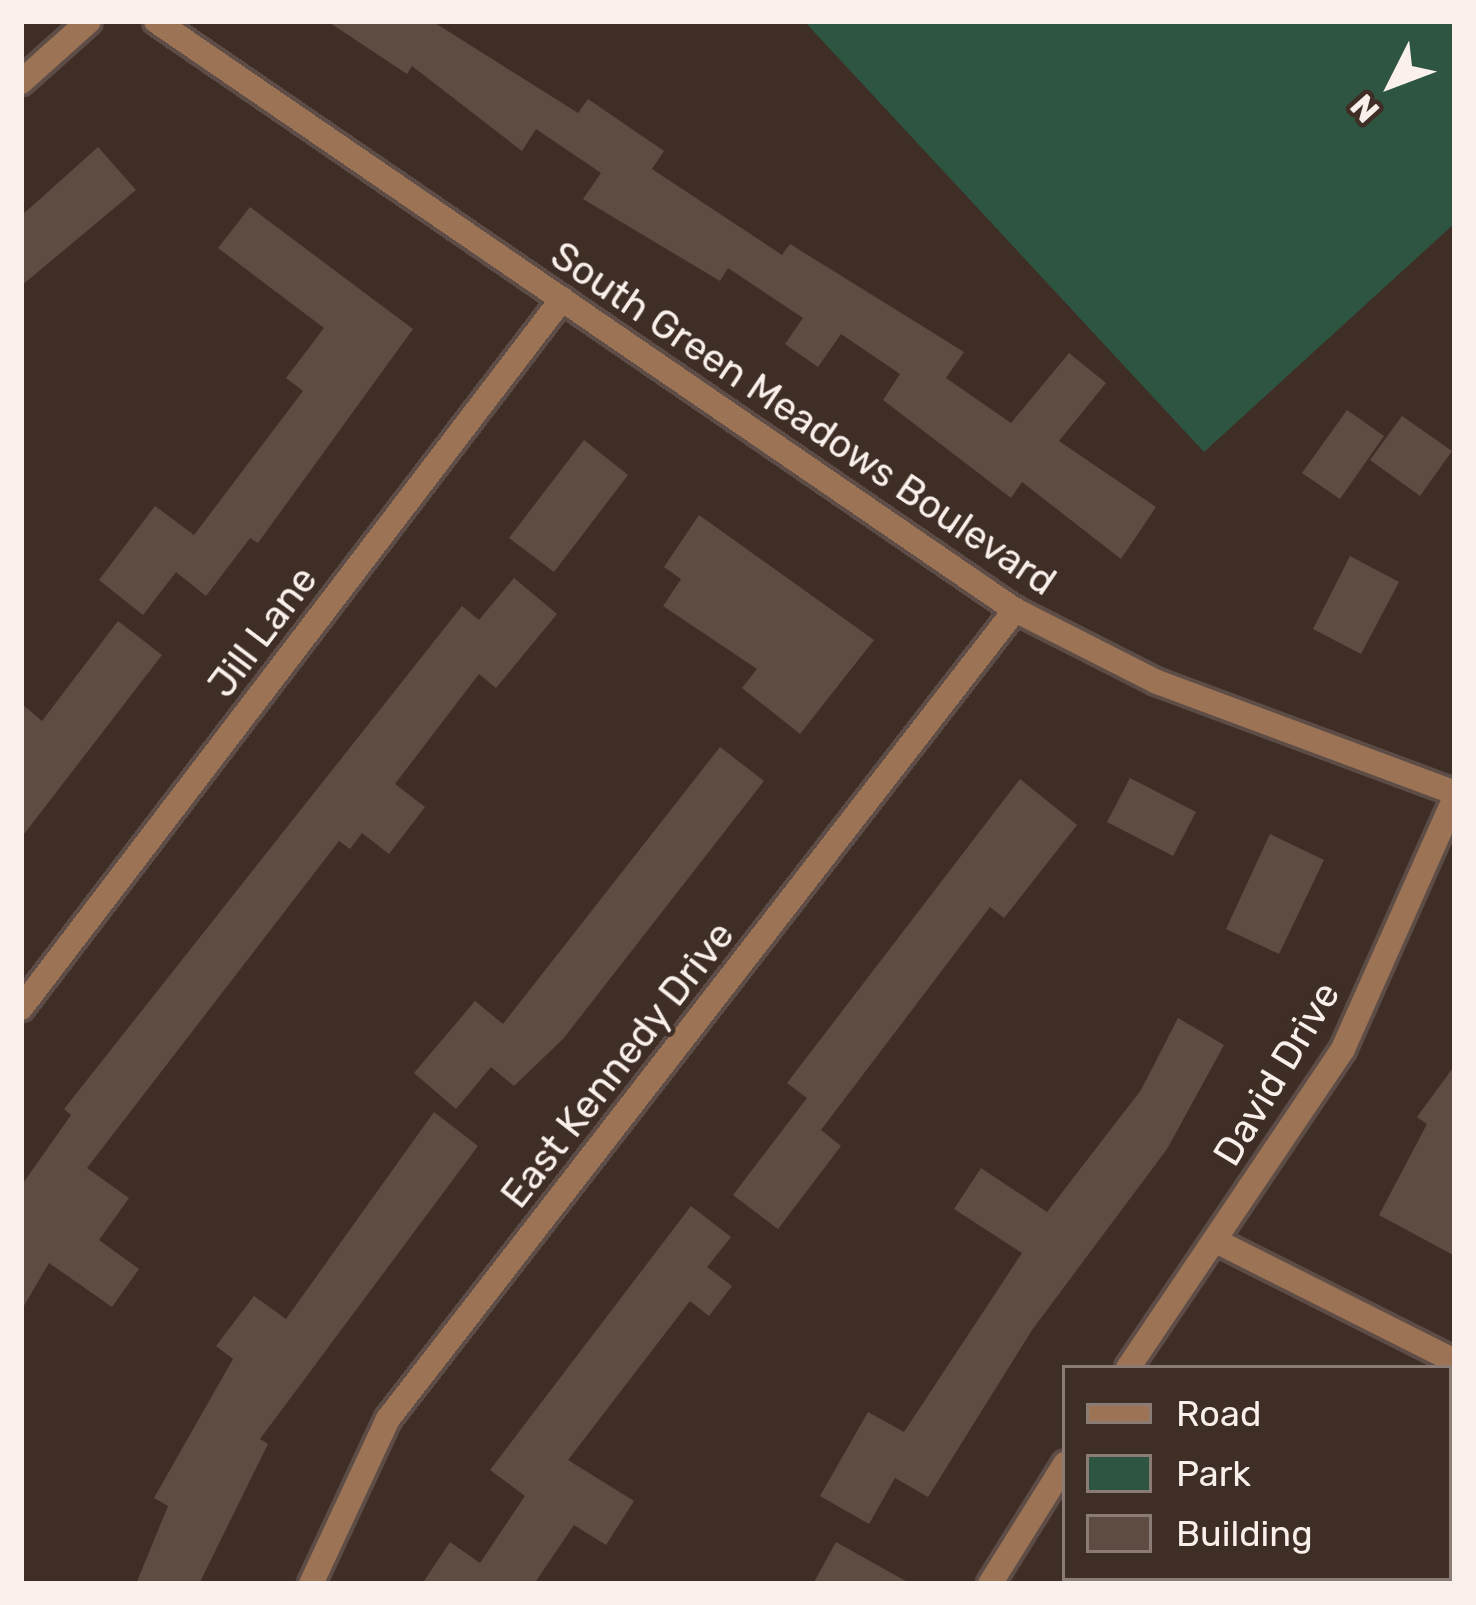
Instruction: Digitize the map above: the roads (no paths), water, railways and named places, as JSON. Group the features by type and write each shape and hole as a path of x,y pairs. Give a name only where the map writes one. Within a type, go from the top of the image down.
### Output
{"street":[{"path":"21,82 89,21"},
{"name":"South Green Meadows Boulevard","path":"156,21 1015,610 1157,682 1455,795"},
{"name":"Jill Lane","path":"21,1008 562,299"},
{"name":"East Kennedy Drive","path":"311,1584 388,1419 1015,610"},
{"name":"David Drive","path":"1130,1365 1343,1049 1455,795"},
{"path":"1216,1241 1455,1361"},
{"path":"990,1584 1062,1469"}]}
